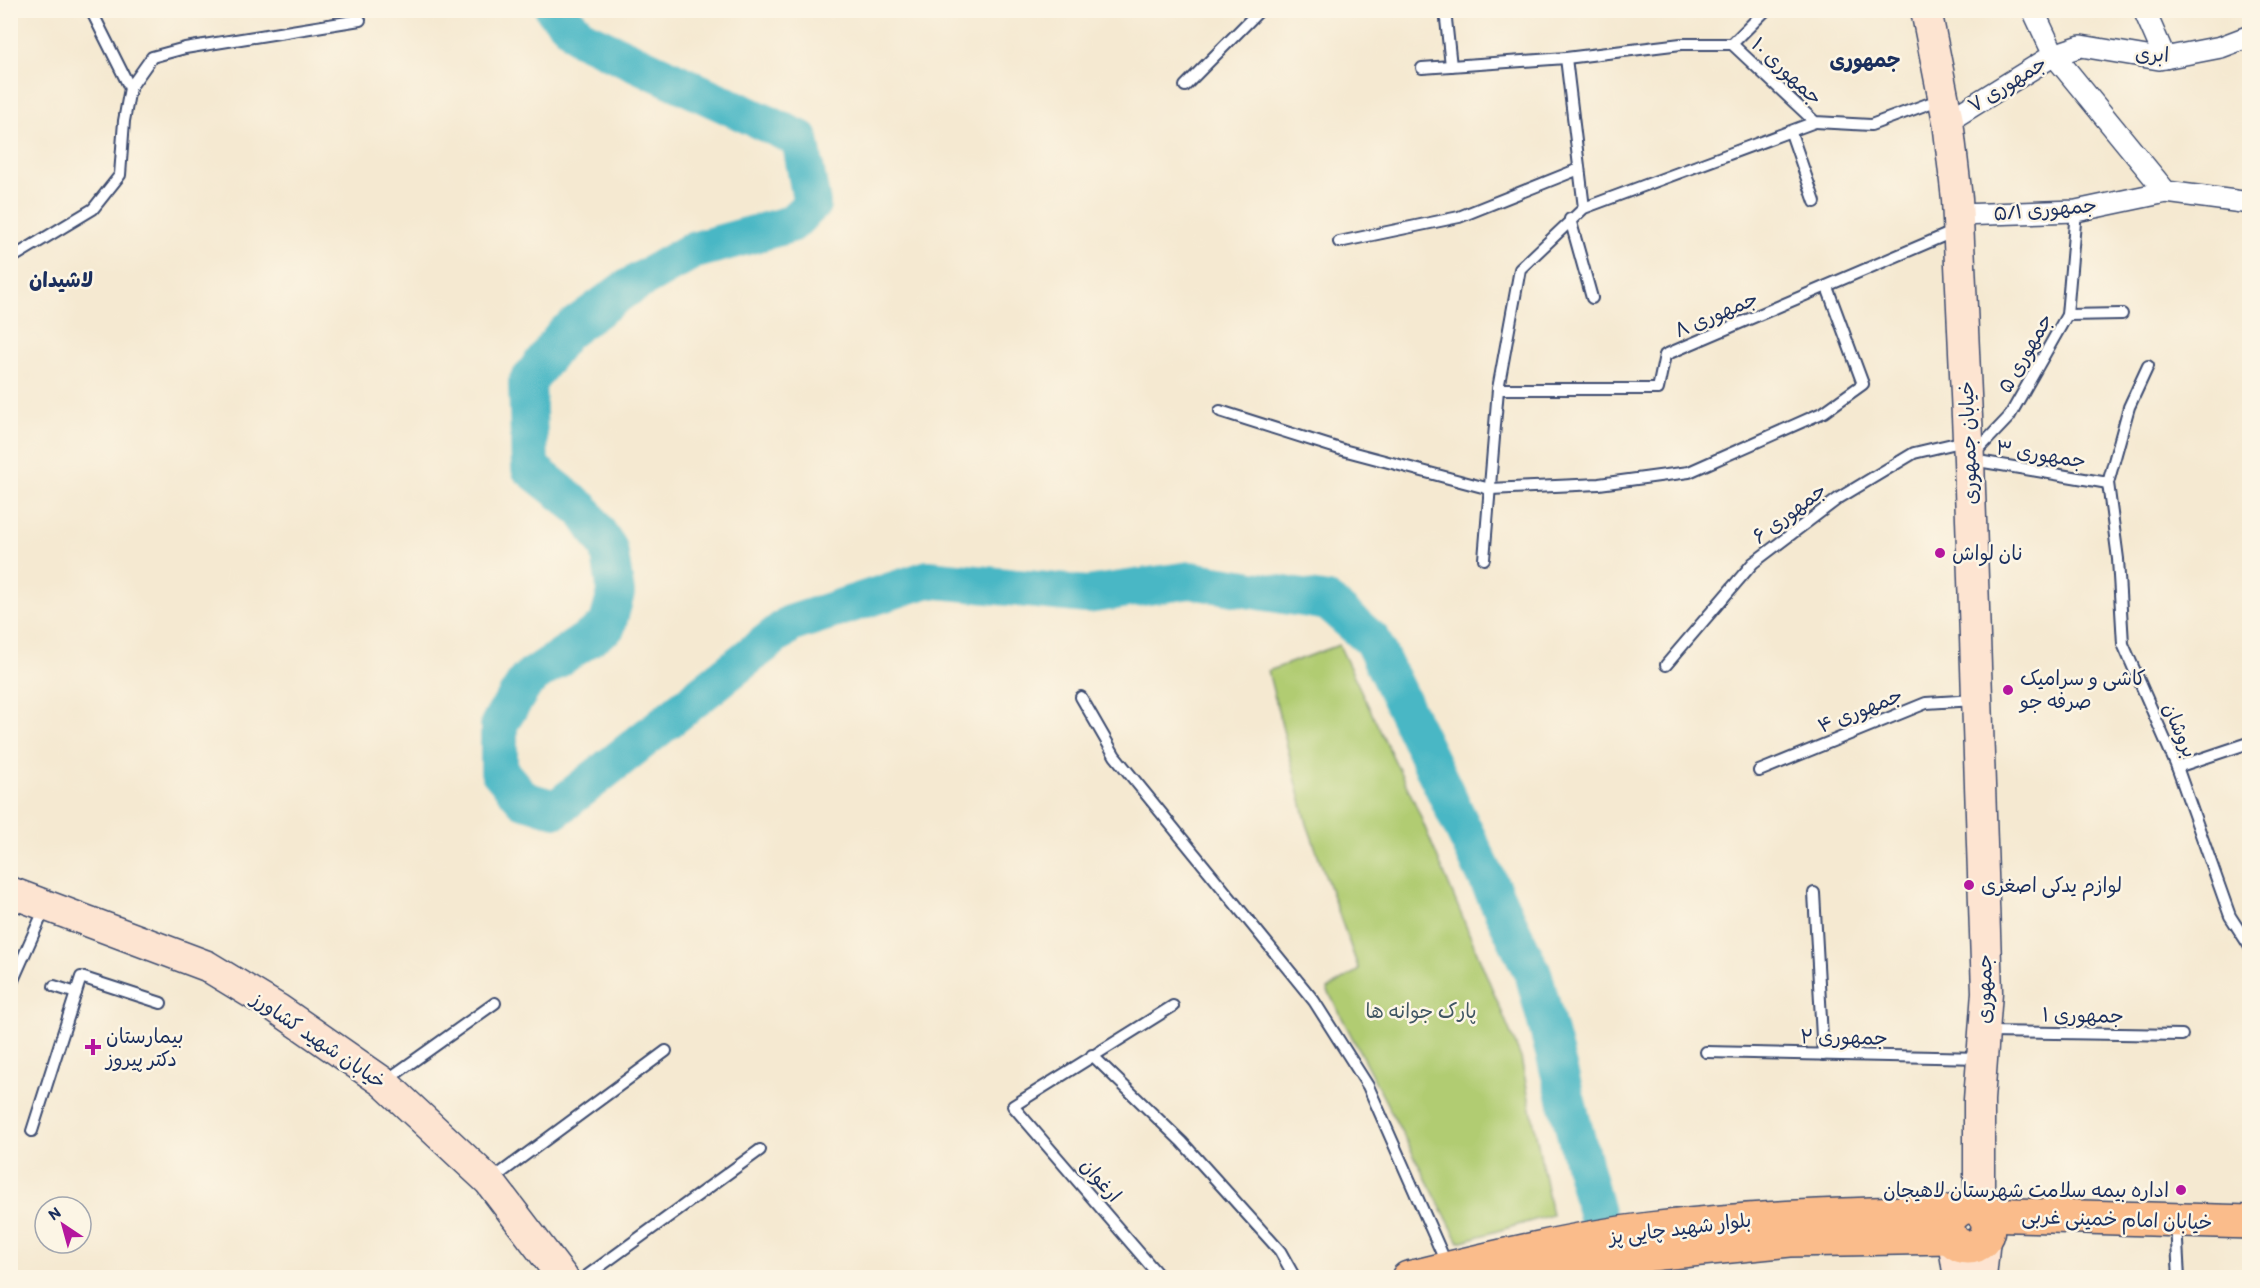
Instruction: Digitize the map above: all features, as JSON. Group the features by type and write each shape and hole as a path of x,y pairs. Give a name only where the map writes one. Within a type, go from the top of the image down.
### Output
{"main road":[{"name":"خیابان جمهوری","path":"1926,10 1946,109 1959,222 1983,878"},
{"name":"جمهوری","path":"1967,1223 1987,992 1983,878"},
{"name":"خیابان شهید کشاورز","path":"10,892 207,966 278,1009 383,1082 489,1181 563,1278"},
{"name":"خیابان امام خمینی غربی","path":"2176,1232 2250,1222"},
{"name":"بلوار شهید چایی پز","path":"1408,1278 1448,1268 1554,1259 1650,1241 1790,1240 1967,1223"},
{"name":"خیابان امام خمینی غربی","path":"1967,1223 2176,1232 2250,1243"},
{"path":"1959,1278 1967,1223"},
{"path":"1967,1223 1982,1278"},
{"name":"بلوار شهید چایی پز","path":"1519,1278 1554,1259"}],"street":[{"name":"جمهوری ۷","path":"1946,109 2054,55 2032,10"},
{"path":"2144,10 2165,58"},
{"name":"ابری","path":"2054,55 2081,46 2165,58 2221,47 2250,36"},
{"path":"2054,55 2166,192"},
{"name":"جمهوری ۵/۱","path":"1959,222 2076,211 2166,192 2250,203"}],"lane":[{"path":"91,10 130,88"},
{"path":"1185,86 1260,10"},
{"path":"1445,10 1451,66"},
{"path":"1732,44 1766,10"},
{"path":"10,259 93,209 120,176 124,121 130,88 152,57 185,48 360,20"},
{"name":"جمهوری ۱۰","path":"1422,68 1566,58 1681,44 1732,44 1815,122 1871,125 1946,109"},
{"path":"1566,58 1584,208"},
{"path":"1484,559 1498,389 1520,269 1584,208 1791,133 1815,122"},
{"path":"1791,133 1815,202"},
{"path":"1339,242 1459,217 1579,169"},
{"name":"جمهوری ۵","path":"1969,450 2009,417 2067,315 2076,211"},
{"path":"1570,219 1592,298"},
{"name":"جمهوری ۸","path":"1498,389 1658,389 1665,355 1827,287 1959,222"},
{"path":"1220,411 1342,450 1490,489 1599,484 1689,472 1824,412 1863,384 1827,287"},
{"path":"2067,315 2122,314"},
{"path":"2108,483 2129,407 2148,366"},
{"name":"جمهوری ۳","path":"1969,450 2108,483"},
{"name":"جمهوری ۶","path":"1666,665 1753,562 1839,498 1914,453 1969,450"},
{"name":"بروشان","path":"2108,483 2118,559 2123,644 2177,766 2230,916 2250,947"},
{"path":"1081,697 1115,756 1226,891 1326,1020 1368,1086 1448,1268"},
{"name":"جمهوری ۴","path":"1760,771 1926,703 1978,699"},
{"path":"2177,766 2246,744"},
{"path":"1814,893 1823,1055"},
{"path":"10,987 46,905"},
{"path":"32,1131 81,977 162,1003"},
{"path":"54,986 76,993"},
{"path":"383,1082 495,1003"},
{"path":"1173,1006 1092,1055 1182,1142 1280,1251 1295,1278"},
{"name":"جمهوری ۱","path":"1983,1045 2182,1035"},
{"name":"جمهوری ۲","path":"1706,1052 1823,1055 1983,1045"},
{"path":"489,1181 666,1051"},
{"name":"ارغوان","path":"1092,1055 1013,1106 1161,1278"},
{"path":"584,1278 760,1150"},
{"path":"2176,1232 2179,1278"}],"green space":[{"name":"پارک جوانه ها","path":"1339,645 1414,801 1521,1058 1552,1215 1459,1242 1327,989 1359,970 1307,824 1268,671"}],"waterway":[{"path":"554,10 582,38 800,139 812,204 791,224 692,251 624,290 565,333 527,383 530,468 583,510 609,549 616,593 607,626 527,680 499,724 499,771 524,800 556,809 790,624 928,579 1087,595 1190,580 1328,602 1372,640 1534,976 1611,1270"}],"place":[{"name":"نان لواش","path":"1940,553"},
{"name":"کاشی و سرامیک صرفه جو","path":"2008,690"},
{"name":"لوازم یدکی اصغری","path":"1969,885"},
{"name":"بیمارستان دکتر پیروز","path":"93,1047"},
{"name":"اداره بیمه سلامت شهرستان لاهیجان","path":"2181,1190"}],"district":[{"name":"جمهوری","path":"1865,60"},
{"name":"لاشیدان","path":"61,280"}]}
